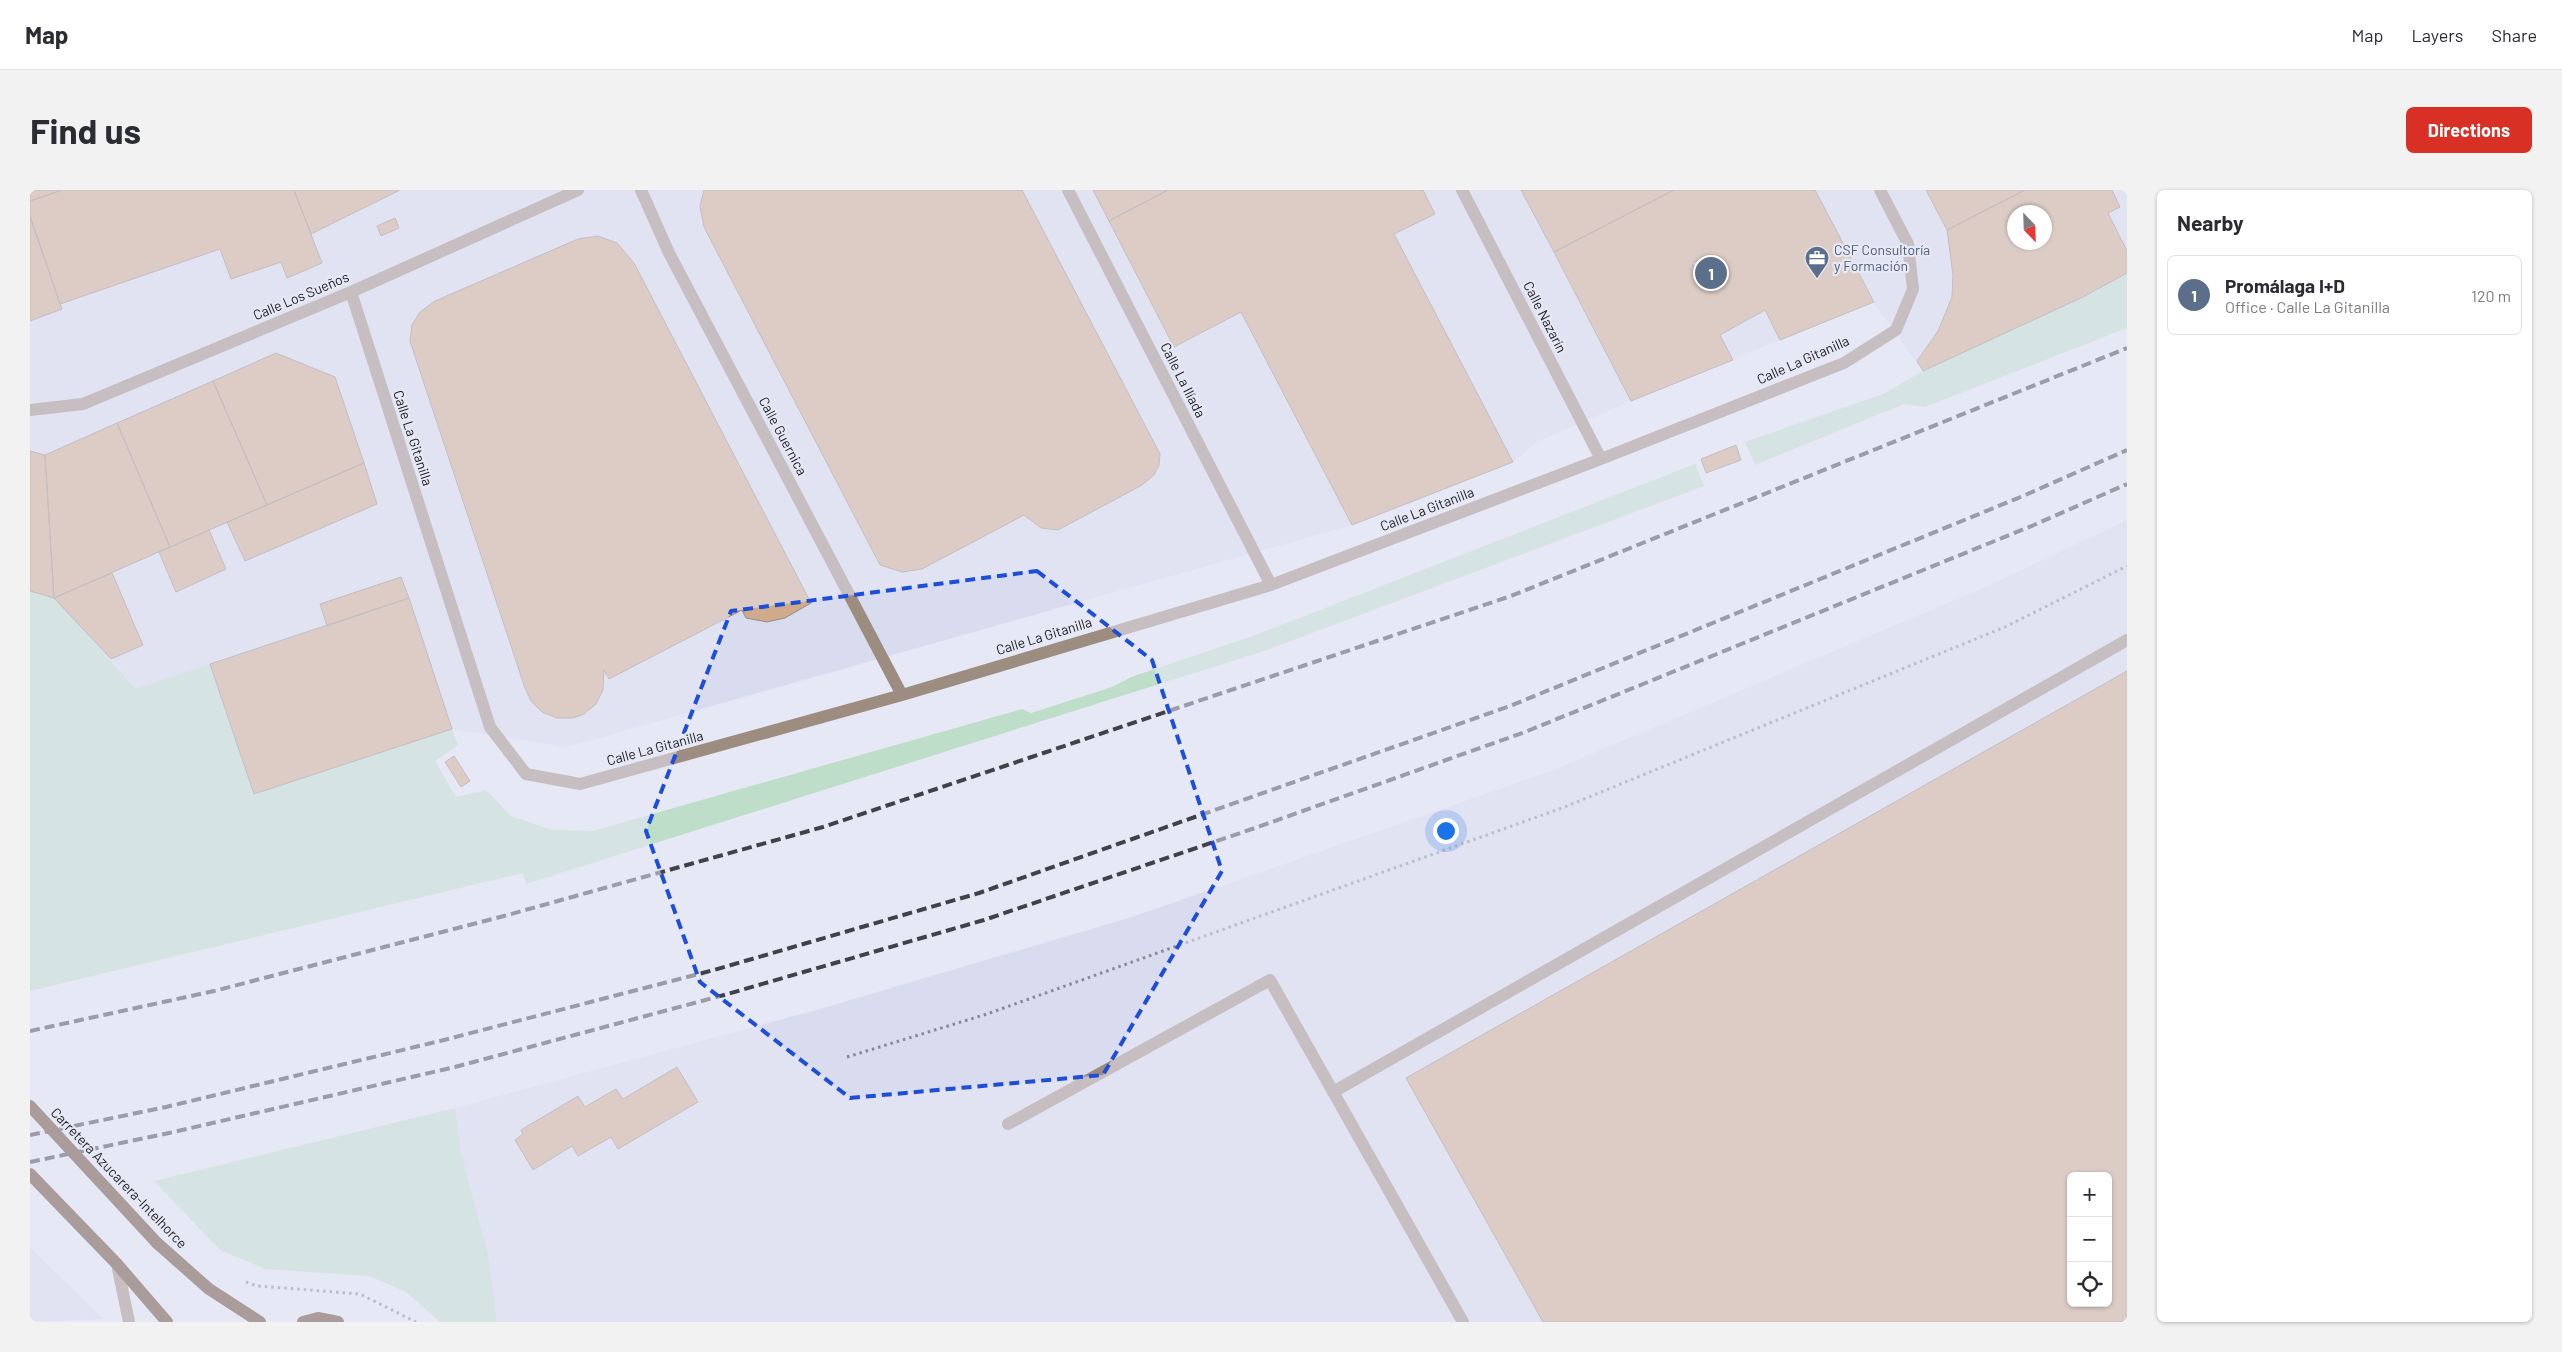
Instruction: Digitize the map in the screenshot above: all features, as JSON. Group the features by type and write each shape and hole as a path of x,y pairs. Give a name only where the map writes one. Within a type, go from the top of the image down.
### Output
{"main road":[{"name":"Carretera Azucarera-Intelhorce","path":"30,1106 157,1243 209,1289 260,1322"},
{"path":"30,1174 118,1264 167,1322"},
{"path":"303,1322 318,1318 338,1322"}],"street":[{"name":"Calle Los Sueños","path":"30,410 83,404 351,292 578,190"},
{"name":"Calle Guernica","path":"641,190 670,253 902,695"},
{"name":"Calle La Ilíada","path":"1068,190 1271,585"},
{"name":"Calle Nazarín","path":"1462,190 1601,459"},
{"name":"Calle La Gitanilla","path":"351,292 490,728 526,774 580,784 902,695 1271,585 1601,459 1844,362 1896,330 1913,289 1908,244 1880,190"},
{"path":"1333,1092 2127,640"},
{"path":"1008,1124 1270,980 1463,1322"},
{"path":"118,1264 129,1322"}],"path":[{"path":"847,1057 987,1014 1562,808 2005,627 2127,566"},
{"path":"241,1280 257,1286 360,1294 416,1322"}],"highlighted area":[{"path":"1037,571 1152,660 1222,871 1103,1075 850,1098 700,982 646,831 731,611"}],"shaded area":[{"path":"30,190 2127,190 2127,273 2083,297 1923,371 1873,302 1631,401 1537,442 1513,462 1352,525 567,747 452,729 254,794 136,689 111,659 30,591"},
{"path":"2127,520 2127,1322 497,1322 488,1254 461,1152 455,1108 820,1009 1132,917 1551,771 1990,585"},
{"path":"30,1247 103,1319 30,1322"}],"green space":[{"path":"2127,273 2127,328 1925,407 1904,404 1755,465 1745,442 1883,394 1923,371 2083,297"},
{"path":"1695,464 1704,486 1264,651 526,884 523,873 30,991 30,591 54,598 136,689 210,664 254,794 452,729 458,745 435,761 456,797 486,790 511,816 552,830 593,831 1022,709 1031,713 1112,687 1131,677 1253,636"},
{"path":"455,1108 461,1152 488,1254 497,1322 440,1322 406,1292 370,1276 265,1269 220,1250 154,1181"}],"building":[{"path":"30,190 62,190 30,201"},
{"path":"62,190 294,190 322,263 287,278 281,262 231,279 220,249 60,304 30,216 30,201"},
{"path":"294,190 400,190 311,234"},
{"path":"704,190 1022,190 1160,454 1159,465 1154,475 1142,485 1058,530 1041,528 1024,515 922,569 902,572 880,565 704,227 700,206"},
{"path":"1093,190 1168,190 1109,221"},
{"path":"1168,190 1423,190 1435,214 1394,234 1513,462 1352,525 1241,312 1174,347 1109,221"},
{"path":"1521,190 1674,190 1554,252"},
{"path":"1674,190 1815,190 1874,302 1780,340 1765,310 1720,335 1733,360 1631,401 1554,252","holes":["1707,256 1720,281 1706,289 1692,263"]},
{"path":"1926,190 2025,190 1947,230"},
{"path":"2025,190 2112,190 2120,207 2108,213 2127,251 2127,273 2083,297 1923,371 1917,361 1938,331 1952,297 1953,275 1947,230"},
{"path":"30,216 62,309 30,321"},
{"path":"395,218 399,228 381,236 377,226"},
{"path":"598,236 617,243 634,263 811,603 785,618 767,622 746,618 742,610 609,679 604,670 603,690 596,704 584,714 573,718 557,718 542,712 531,701 525,688 410,341 412,325 420,312 435,301 578,239"},
{"path":"276,353 335,377 364,463 267,505 213,381"},
{"path":"213,381 267,505 170,547 117,423"},
{"path":"117,423 170,547 54,598 45,455"},
{"path":"1736,445 1741,460 1706,473 1701,459"},
{"path":"30,451 45,455 54,598 30,591"},
{"path":"364,463 377,504 245,561 227,522"},
{"path":"209,530 226,569 176,592 159,552"},
{"path":"112,573 143,645 111,659 54,598"},
{"path":"401,577 409,598 327,626 320,604"},
{"path":"409,598 452,729 254,794 210,664"},
{"path":"2127,671 2127,1322 1543,1322 1406,1078"},
{"path":"454,756 470,781 461,787 445,762"},
{"path":"677,1067 698,1102 618,1149 611,1137 578,1156 572,1146 533,1170 515,1140 523,1134 521,1130 578,1096 585,1107 616,1089 623,1099"}],"railway":[{"path":"30,1031 214,991 504,916 823,827 1511,596 2127,348"},
{"path":"30,1135 166,1107 444,1040 714,970 979,893 1510,706 2023,496 2127,450"},
{"path":"30,1162 169,1133 455,1067 724,995 984,920 1255,828 1525,732 2034,525 2127,484"}],"place":[{"name":"Promálaga I+D","path":"1711,273"},
{"name":"CSF Consultoría y Formación","path":"1817,279"}]}
